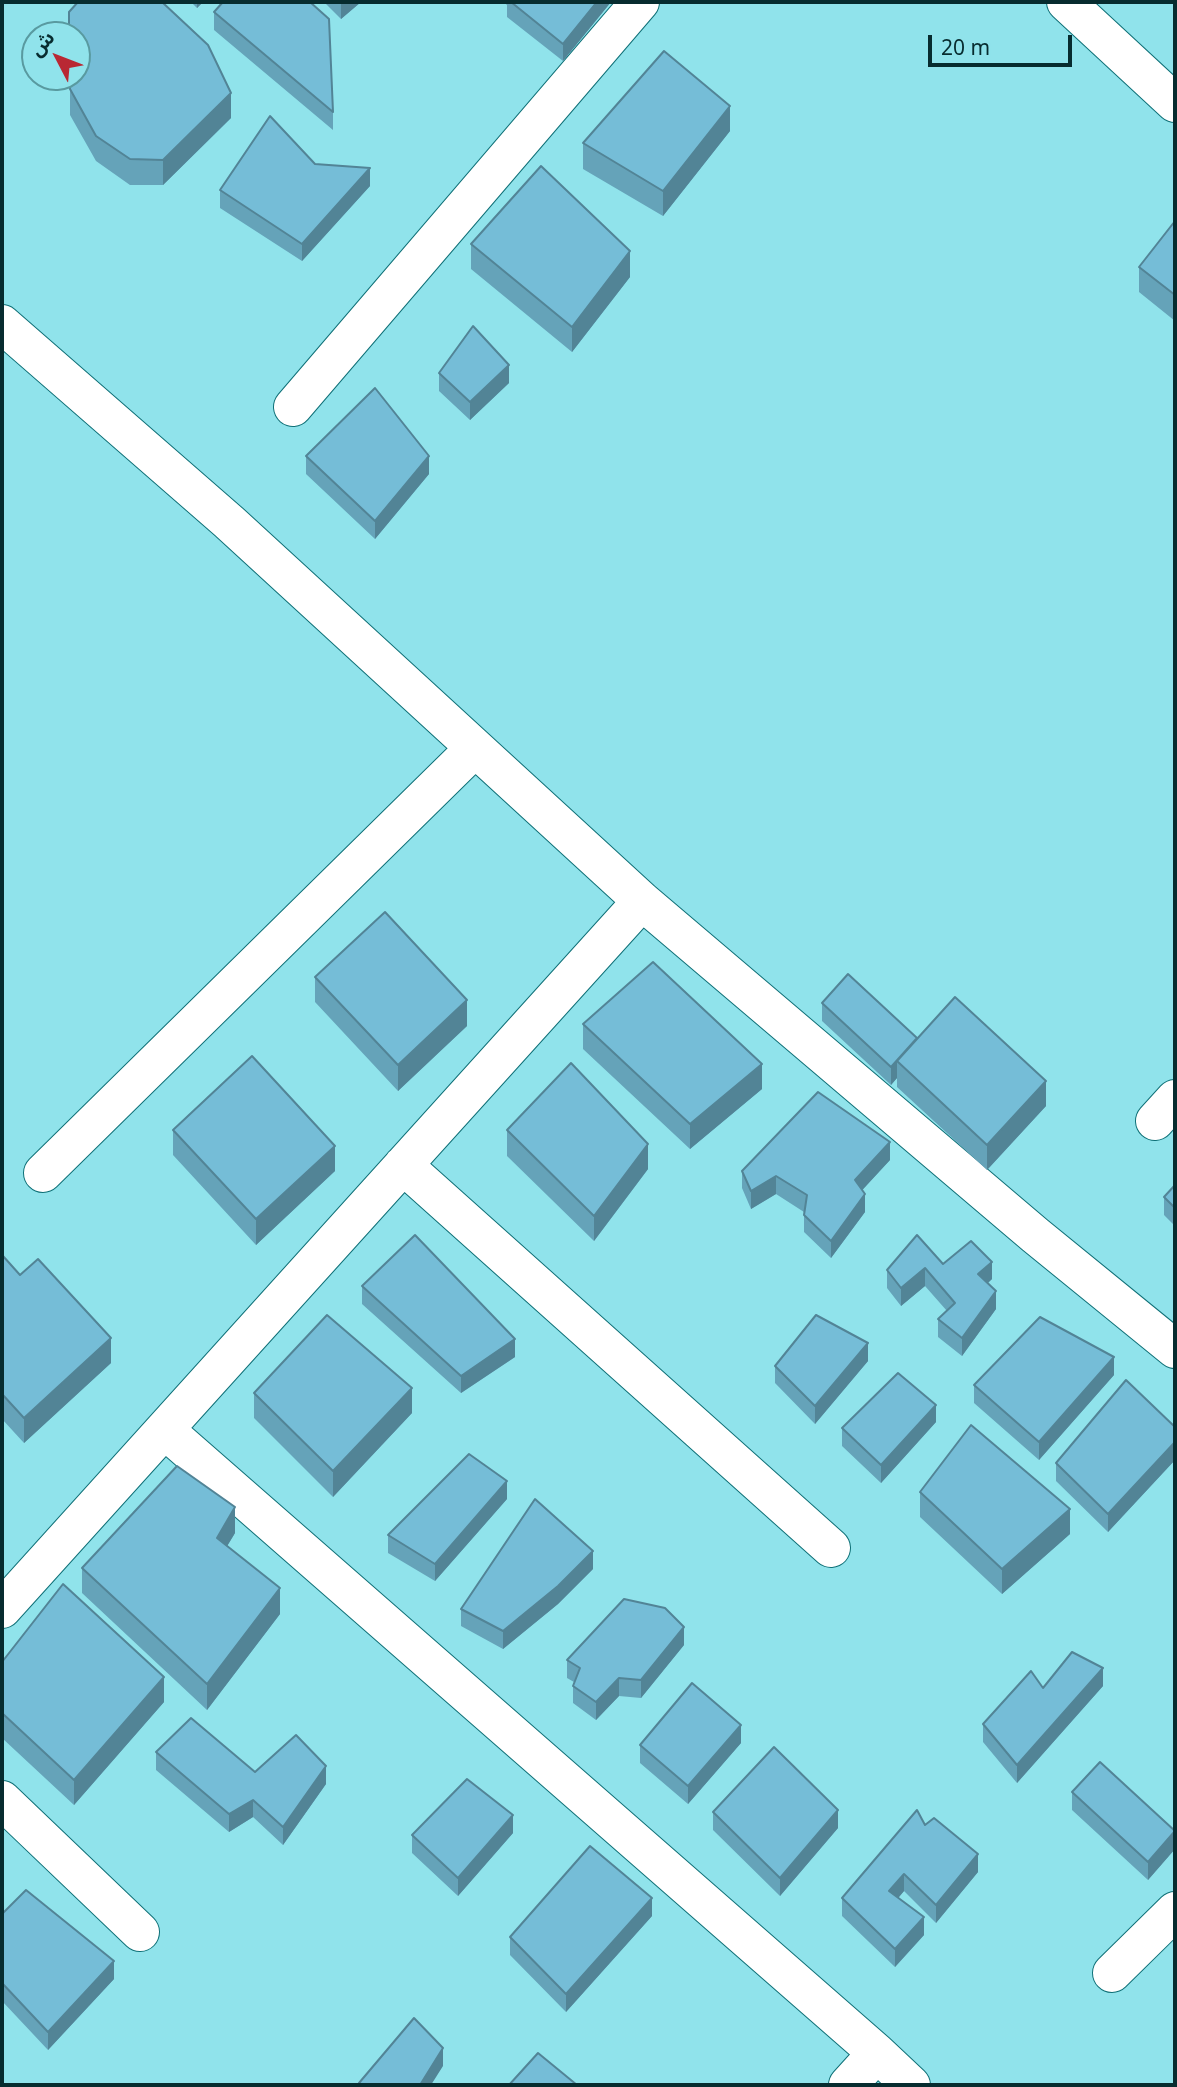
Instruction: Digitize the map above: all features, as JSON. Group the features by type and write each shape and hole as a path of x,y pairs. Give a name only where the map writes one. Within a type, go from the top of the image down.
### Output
{"street":[{"path":"293,407 640,2"},
{"path":"1066,2 1175,103"},
{"path":"2,324 229,522 642,901 1025,1226 1175,1349"},
{"path":"43,1173 475,748"},
{"path":"2,1609 642,901"},
{"path":"403,1165 831,1548"},
{"path":"165,1430 911,2085"},
{"path":"2,1800 140,1932"},
{"path":"1112,1973 1175,1911"},
{"path":"848,2085 877,2053"}],"building":[{"path":"78,2 162,2 208,45 231,93 163,160 130,159 96,136 71,91 91,91 91,21 69,21 69,12"},
{"path":"223,2 310,2 329,19 333,112 214,12"},
{"path":"511,2 597,2 563,44"},
{"path":"664,51 730,106 663,191 583,143"},
{"path":"270,116 315,164 370,168 302,244 220,190"},
{"path":"541,166 630,251 572,327 471,244"},
{"path":"1175,221 1175,295 1139,267"},
{"path":"473,326 509,365 470,402 439,373"},
{"path":"375,388 429,456 375,521 306,456"},
{"path":"385,912 467,1000 398,1065 315,977"},
{"path":"653,962 762,1064 690,1124 583,1024"},
{"path":"848,974 917,1038 891,1067 822,1003"},
{"path":"955,997 1046,1081 987,1145 897,1061"},
{"path":"252,1056 335,1146 256,1219 173,1130"},
{"path":"571,1063 648,1144 594,1216 507,1130"},
{"path":"818,1092 890,1142 855,1180 865,1194 831,1241 804,1215 807,1195 776,1176 751,1191 742,1171"},
{"path":"1175,1185 1175,1208 1164,1197"},
{"path":"415,1235 515,1339 461,1376 362,1286"},
{"path":"917,1235 943,1264 971,1241 992,1262 978,1274 996,1291 962,1338 938,1319 955,1303 925,1268 901,1288 887,1270"},
{"path":"3,1256 20,1275 38,1259 111,1338 24,1418 2,1394"},
{"path":"327,1315 412,1388 333,1471 254,1393"},
{"path":"816,1315 868,1343 815,1406 775,1366"},
{"path":"1040,1317 1114,1357 1039,1442 974,1385"},
{"path":"898,1373 936,1405 881,1465 842,1428"},
{"path":"1126,1380 1175,1427 1175,1442 1108,1514 1056,1463"},
{"path":"971,1425 1070,1509 1002,1569 920,1492"},
{"path":"469,1454 507,1481 435,1564 388,1535"},
{"path":"177,1466 235,1507 217,1538 280,1588 207,1684 82,1568"},
{"path":"535,1499 593,1551 558,1586 503,1631 461,1609"},
{"path":"63,1584 164,1677 74,1780 2,1713 2,1662"},
{"path":"624,1599 665,1608 684,1627 641,1680 619,1678 596,1702 573,1686 580,1668 567,1660"},
{"path":"1072,1652 1103,1668 1017,1765 983,1724 1031,1671 1043,1688"},
{"path":"692,1683 741,1725 688,1786 640,1745"},
{"path":"191,1718 255,1772 296,1735 326,1766 283,1827 253,1800 229,1814 156,1752"},
{"path":"774,1747 838,1810 780,1878 713,1812"},
{"path":"1100,1762 1175,1831 1148,1862 1072,1792"},
{"path":"467,1779 513,1815 458,1878 412,1835"},
{"path":"917,1810 925,1825 934,1818 978,1854 936,1905 904,1874 889,1891 924,1917 895,1949 842,1898"},
{"path":"590,1846 652,1898 566,1994 510,1937"},
{"path":"26,1890 114,1961 48,2032 2,1983 2,1914"},
{"path":"414,2018 443,2048 420,2085 359,2083"},
{"path":"538,2053 577,2085 509,2085"}]}
